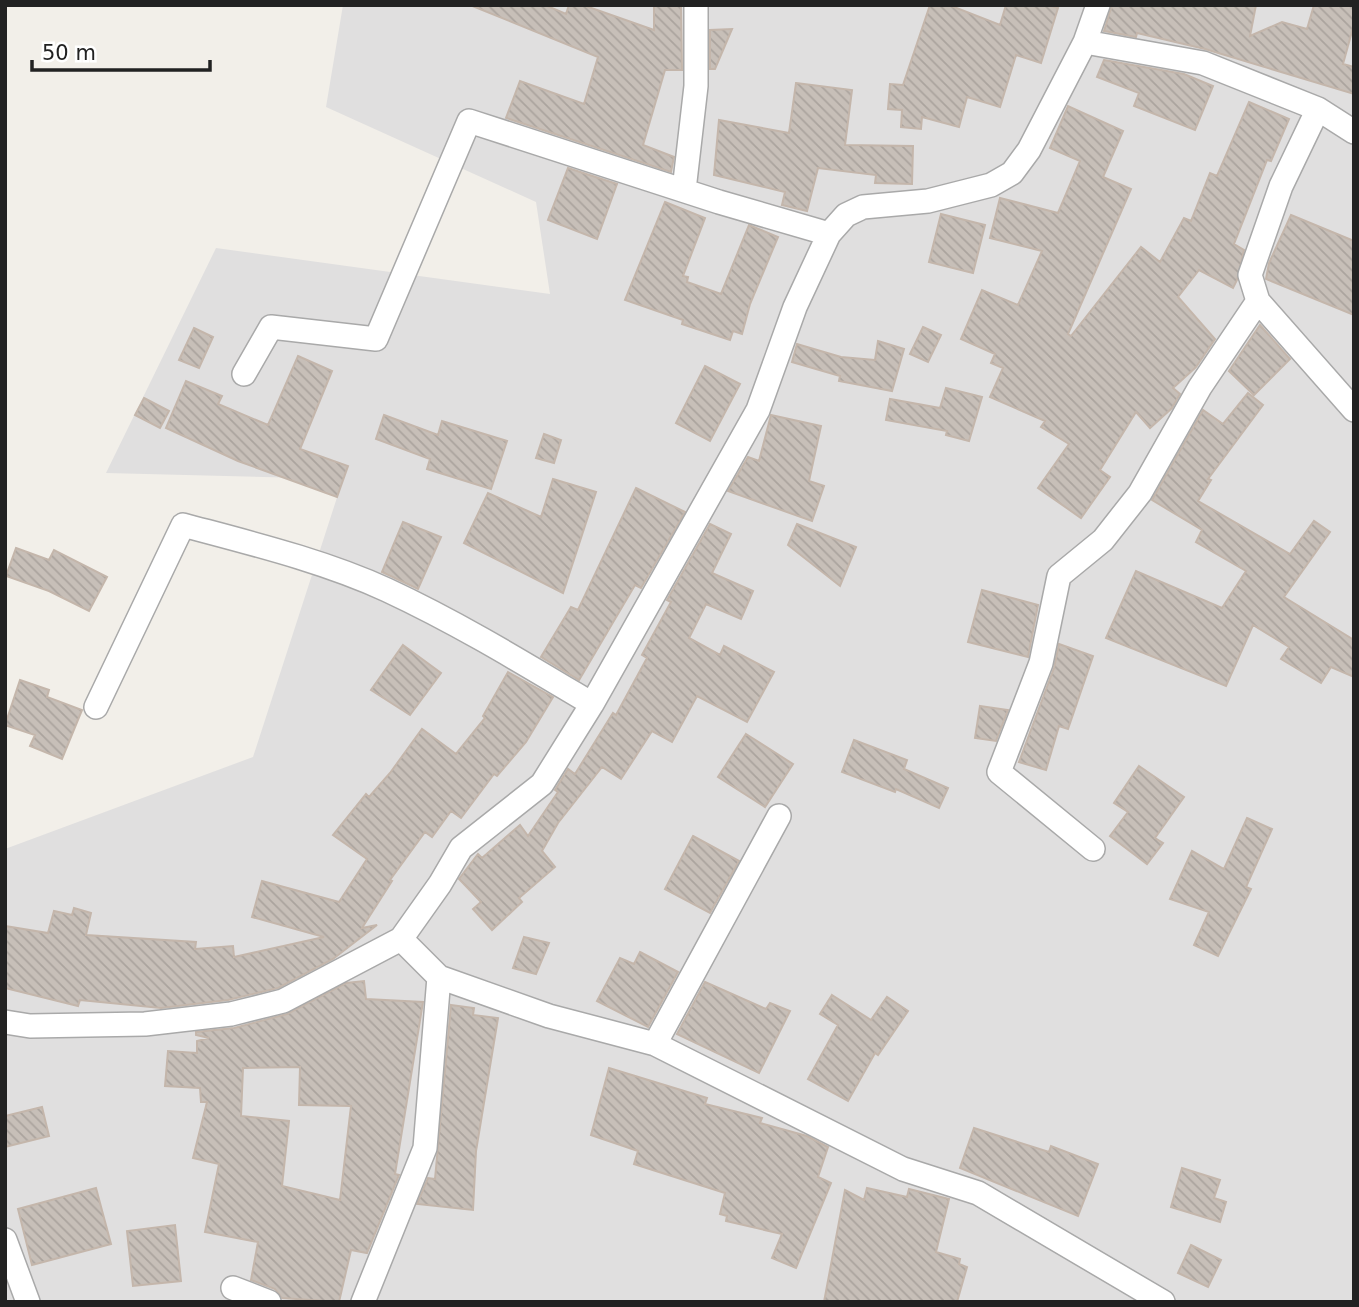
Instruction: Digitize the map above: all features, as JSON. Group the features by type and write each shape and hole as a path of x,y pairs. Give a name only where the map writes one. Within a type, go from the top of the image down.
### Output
{"street":[{"path":"684,190 696,86 696,5"},
{"path":"5,1023 30,1026 145,1024 231,1014 283,1001 401,939 440,884 461,848 542,783 592,704 758,410 795,307 829,234 846,215 863,207 928,201 991,185 1012,173 1028,150 1085,42 1098,5"},
{"path":"1085,42 1203,63 1318,109 1354,132"},
{"path":"1318,109 1281,186 1250,275 1258,301 1354,410"},
{"path":"244,374 271,327 376,339 470,121 829,234"},
{"path":"1093,849 999,772 1041,663 1059,576 1104,540 1140,493 1200,387 1258,301"},
{"path":"96,707 183,525 271,549 384,589 491,643 592,704"},
{"path":"655,1044 779,816"},
{"path":"401,939 439,977 548,1016 655,1044 903,1169 978,1193 1163,1302"},
{"path":"363,1302 425,1148 439,977"},
{"path":"5,1240 27,1302"},
{"path":"233,1288 269,1302"}],"shaded area":[{"path":"343,5 1354,5 1354,1302 5,1302 5,849 253,757 343,479 106,473 216,248 550,294 536,202 326,107"}],"building":[{"path":"470,5 545,5 566,14 569,5 583,5 654,30 654,5 681,5 682,70 665,70 643,145 674,157 671,172 506,118 520,81 584,104 598,57"},
{"path":"930,5 949,5 1000,25 1006,5 1048,5 1058,8 1041,63 1016,55 1000,107 967,97 959,127 922,117 921,129 901,127 902,110 888,109 890,84 903,85"},
{"path":"1112,5 1256,5 1250,36 1282,22 1307,29 1314,5 1354,5 1354,24 1343,64 1354,67 1354,94 1205,49 1137,33 1136,37 1104,31"},
{"path":"732,29 715,69 710,69 710,30"},
{"path":"1104,60 1184,74 1213,86 1195,130 1134,106 1139,93 1097,77"},
{"path":"796,83 852,90 845,145 913,146 912,184 875,183 876,175 818,168 807,211 782,205 785,192 714,175 719,120 789,133"},
{"path":"1249,102 1289,119 1271,161 1267,160 1234,244 1244,250 1237,280 1233,288 1199,270 1178,297 1215,339 1196,367 1173,388 1180,394 1172,408 1150,428 1136,412 1100,470 1110,477 1081,518 1038,488 1069,444 1041,427 1045,421 990,397 1003,368 991,363 995,354 961,339 982,290 1018,305 1042,251 990,238 1000,198 1058,213 1080,161 1050,148 1068,106 1123,131 1103,177 1131,189 1068,334 1071,336 1141,247 1160,262 1184,218 1191,221 1210,173 1217,176"},
{"path":"568,168 617,184 597,239 548,220"},
{"path":"665,202 705,218 683,276 688,277 687,282 721,294 749,225 778,237 750,304 742,334 733,331 730,340 682,324 683,320 625,300"},
{"path":"941,214 985,225 973,273 929,262"},
{"path":"1291,215 1354,241 1354,315 1266,279 1269,263"},
{"path":"1260,325 1290,359 1254,395 1229,371"},
{"path":"923,327 941,335 928,362 910,354"},
{"path":"194,328 213,337 199,368 179,360"},
{"path":"878,341 904,349 892,391 839,381 840,376 792,362 797,344 841,357 875,360"},
{"path":"298,356 332,371 300,449 348,466 337,497 238,461 166,428 186,381 222,396 218,404 268,425"},
{"path":"705,366 740,384 710,441 676,423"},
{"path":"946,388 982,397 969,441 946,435 947,431 886,420 890,399 940,408"},
{"path":"1248,393 1263,405 1208,479 1211,480 1198,501 1290,554 1314,521 1330,532 1284,597 1354,640 1354,677 1331,667 1321,683 1281,659 1289,647 1253,625 1226,686 1106,638 1136,571 1222,608 1246,571 1196,542 1202,530 1152,500 1203,410 1223,424"},
{"path":"144,398 169,411 160,428 135,415"},
{"path":"384,415 438,435 442,421 507,441 491,489 427,469 430,459 376,439"},
{"path":"771,415 821,426 809,481 824,486 812,521 728,491 748,457 759,461"},
{"path":"544,434 561,440 554,463 536,458"},
{"path":"553,479 596,492 563,593 464,543 488,493 541,517"},
{"path":"636,488 685,512 641,588 635,585 579,680 541,657 571,607 578,610"},
{"path":"403,522 441,537 418,589 382,572"},
{"path":"710,524 731,534 712,573 753,591 741,619 706,604 689,638 720,655 724,646 774,672 747,722 697,696 672,742 652,731 621,779 602,767 558,823 542,851 555,867 519,898 522,902 492,930 473,909 481,902 459,879 478,854 482,858 520,825 528,836 558,792 555,790 568,769 575,774 613,713 616,715 647,658 642,655 671,602 667,600"},
{"path":"797,524 856,547 840,586 788,545"},
{"path":"16,548 49,560 54,550 107,577 89,611 49,591 6,576"},
{"path":"982,590 1038,605 1028,657 968,642"},
{"path":"1059,644 1093,656 1068,729 1059,726 1046,770 1019,762 1054,668"},
{"path":"403,645 441,673 410,715 371,690"},
{"path":"508,672 553,697 526,742 497,776 494,774 461,818 451,811 432,837 425,832 390,880 392,881 362,928 377,925 333,959 278,988 228,1000 161,1008 80,1000 78,1006 5,988 5,926 48,933 54,911 72,915 74,908 91,913 86,935 196,942 195,949 233,946 234,957 324,937 252,917 262,881 339,902 367,859 333,835 366,794 369,797 390,773 422,729 456,754 485,718 483,716"},
{"path":"20,680 49,690 47,697 82,710 62,759 30,746 35,735 5,725"},
{"path":"980,706 1008,710 996,741 975,738"},
{"path":"746,734 793,764 765,807 718,777"},
{"path":"854,740 907,760 904,769 948,788 939,808 896,789 895,792 842,772"},
{"path":"1139,766 1184,797 1155,838 1163,843 1147,864 1110,836 1128,812 1114,803"},
{"path":"1247,818 1272,829 1246,887 1251,889 1218,956 1194,945 1209,912 1170,899 1192,851 1224,869"},
{"path":"693,836 739,861 710,913 665,889"},
{"path":"524,937 549,943 536,974 513,968"},
{"path":"640,952 678,972 648,1027 597,1001 620,958 634,964"},
{"path":"364,981 366,999 423,1002 395,1174 399,1175 367,1253 351,1250 339,1302 282,1298 275,1289 251,1280 258,1242 205,1232 219,1164 193,1158 207,1102 201,1102 200,1088 165,1086 168,1051 197,1053 197,1041 209,1038 196,1035 196,1032 234,1028 287,1014 346,983","holes":["300,1067 299,1105 351,1106 340,1200 282,1186 289,1121 241,1116 243,1068"]},
{"path":"705,982 766,1009 770,1003 790,1011 759,1073 677,1034"},
{"path":"832,995 871,1020 887,997 908,1011 878,1055 875,1053 848,1101 808,1079 838,1025 820,1014"},
{"path":"451,1005 474,1008 473,1015 498,1018 476,1151 473,1210 417,1204 428,1178 435,1179"},
{"path":"609,1068 707,1098 705,1104 762,1118 760,1123 807,1136 828,1147 818,1177 831,1183 796,1268 772,1258 782,1234 726,1221 727,1216 720,1214 725,1193 634,1164 638,1151 591,1135"},
{"path":"42,1107 49,1136 5,1147 5,1116"},
{"path":"974,1128 1049,1152 1051,1146 1098,1164 1078,1216 960,1168"},
{"path":"1182,1168 1220,1180 1214,1198 1226,1202 1220,1222 1171,1207"},
{"path":"96,1188 111,1244 32,1265 18,1209"},
{"path":"867,1188 907,1197 909,1189 949,1199 936,1252 960,1259 959,1264 967,1267 957,1302 824,1302 845,1190 864,1200"},
{"path":"175,1225 181,1281 133,1286 127,1231"},
{"path":"1191,1245 1221,1260 1208,1287 1178,1273"}]}
